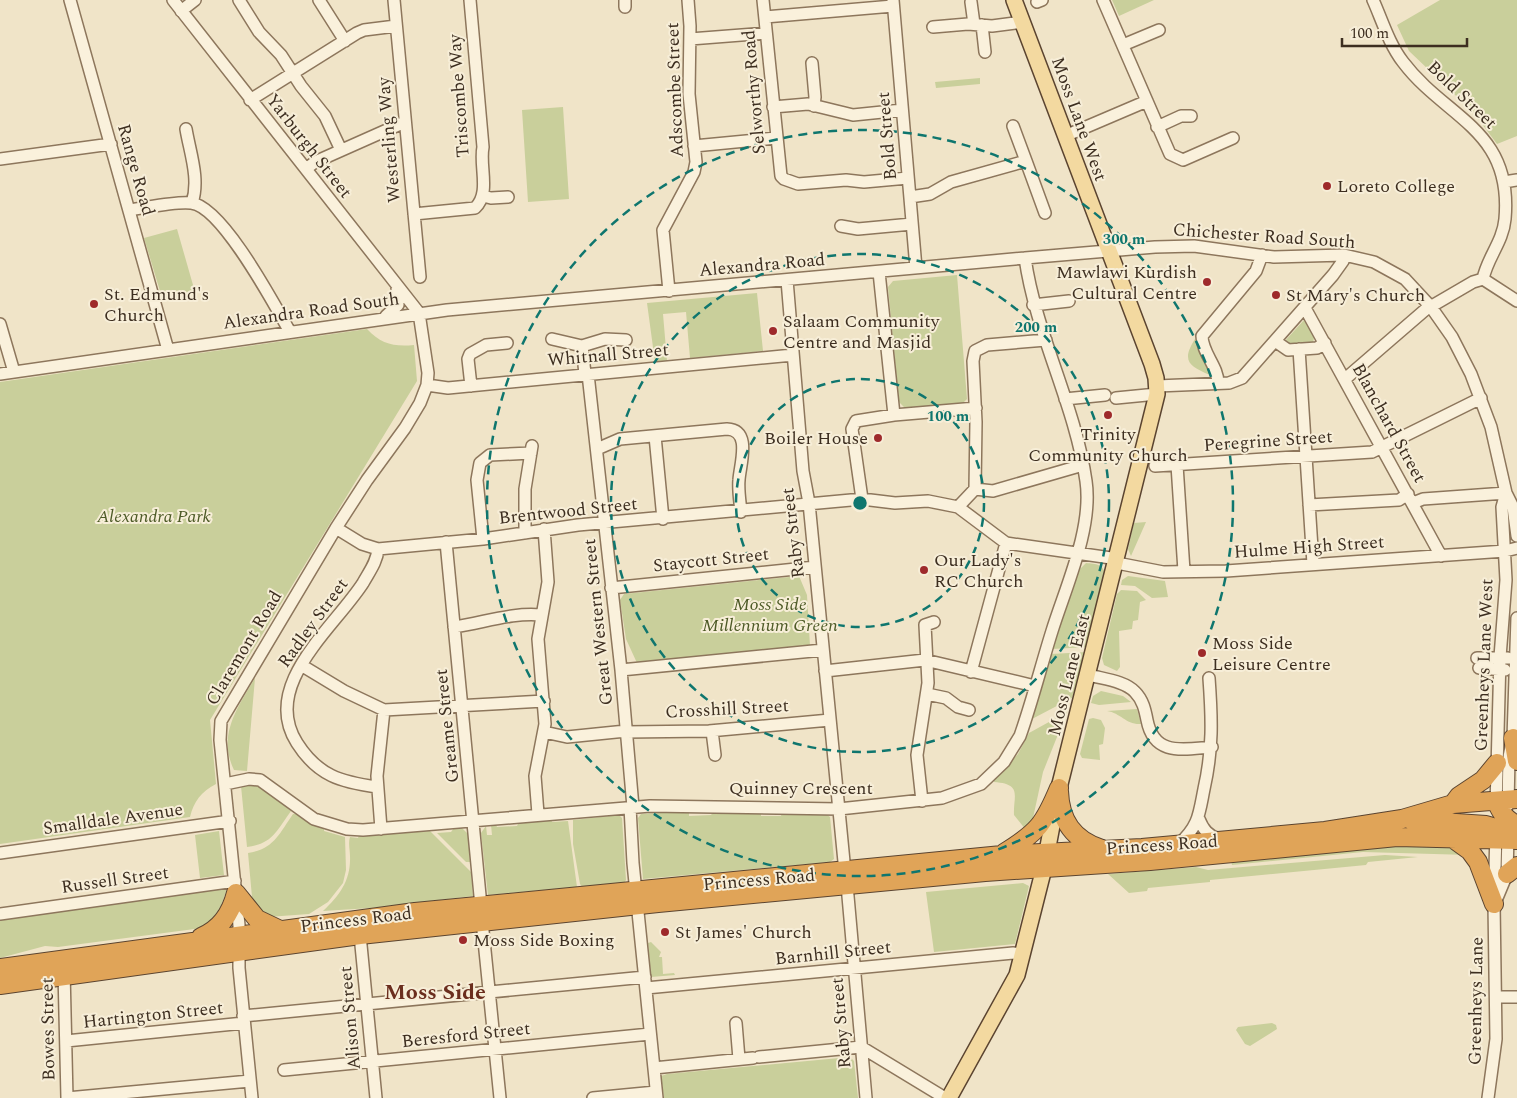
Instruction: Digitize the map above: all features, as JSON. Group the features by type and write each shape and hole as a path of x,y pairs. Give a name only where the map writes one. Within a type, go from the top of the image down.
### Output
{"highway":[{"path":"1513,738 1517,761"},
{"path":"1453,804 1459,796 1483,780 1490,768 1497,763"},
{"path":"1059,788 1061,811 1070,828 1084,842 1105,850"},
{"path":"1002,855 1033,834 1042,824 1059,788"},
{"path":"1507,800 1501,813 1507,832"},
{"name":"Princess Road","path":"0,968 64,967 239,943 280,930 482,914 1045,860 1105,850 1325,831 1402,819 1453,804 1507,800"},
{"path":"1402,819 1473,823 1507,832"},
{"name":"Princess Road","path":"846,879 1002,855 1045,860 1150,861 1397,837 1452,838 1507,832"},
{"path":"1452,838 1470,851 1478,862 1494,904"},
{"path":"236,887 257,920 280,930"},
{"path":"180,943 207,934 222,923 228,914 236,887"},
{"name":"Princess Road","path":"0,984 64,967 180,943 239,943 360,935 482,914"}],"main road":[{"name":"Moss Lane West","path":"1014,0 1109,252"},
{"name":"Moss Lane East","path":"947,1098 1011,988 1023,954 1045,860 1059,788 1117,562 1157,390 1152,364 1109,252"}],"street":[{"name":"Range Road","path":"70,0 168,350"},
{"name":"Yarburgh Street","path":"173,0 419,313"},
{"path":"181,11 195,0"},
{"path":"239,0 259,32 281,55 324,116 341,150"},
{"path":"319,0 345,41"},
{"name":"Westerling Way","path":"394,0 420,277"},
{"name":"Triscombe Way","path":"470,0 483,146 481,158 483,194"},
{"name":"Adscombe Street","path":"669,291 663,230 694,172 694,146 689,94 690,39 688,0"},
{"name":"Selworthy Road","path":"763,0 778,165 784,179 798,184 846,180 864,182 908,178"},
{"path":"1103,0 1168,152 1178,160 1189,158 1233,138"},
{"name":"Bold Street","path":"1373,0 1402,61 1481,134 1492,152 1504,182 1505,222 1499,244 1483,279"},
{"path":"971,2 985,52"},
{"path":"765,17 893,3"},
{"name":"Bold Street","path":"893,3 916,268"},
{"path":"933,27 1023,22"},
{"path":"250,100 364,30 396,26"},
{"path":"1123,45 1158,30"},
{"path":"690,39 766,32"},
{"path":"812,63 814,106"},
{"path":"1066,136 1147,101"},
{"path":"772,107 801,104 853,115 902,110"},
{"path":"1157,127 1181,116 1191,116"},
{"path":"306,169 315,162 405,122"},
{"path":"1013,126 1045,213"},
{"path":"186,129 196,179 192,203"},
{"path":"694,146 776,138"},
{"path":"0,159 111,144"},
{"path":"910,197 930,194 951,182 1026,161"},
{"path":"1504,182 1517,180"},
{"path":"414,214 475,208 483,194 492,198 508,197"},
{"path":"129,210 192,203 211,213 228,233 290,332"},
{"path":"841,226 858,229 912,224"},
{"name":"Chichester Road South","path":"1109,252 1194,246 1262,256 1344,255 1374,262 1396,273 1416,289 1431,307"},
{"name":"Alexandra Road","path":"419,313 1109,252"},
{"path":"1065,399 1111,396 1218,383 1242,378 1333,275 1343,261 1344,255"},
{"path":"1218,383 1217,374 1202,343 1202,336 1256,271 1262,256"},
{"name":"Quinney Crescent","path":"225,784 249,779 260,780 314,819 347,829 381,829 631,807 733,806 839,809 942,798 981,784 1004,762 1020,736 1034,686 1077,553 1086,511 1087,497 1083,465 1065,399 1033,305 1025,258"},
{"path":"879,272 894,414"},
{"path":"1345,379 1431,307 1473,282 1483,279 1517,301"},
{"name":"Raby Street","path":"787,280 803,471 809,503 816,568 866,1098"},
{"path":"384,317 398,305 400,299 396,285"},
{"path":"1033,305 1069,301"},
{"name":"Greenheys Lane West","path":"1431,307 1461,353 1481,398 1494,440 1506,493 1513,507 1517,536"},
{"name":"Blanchard Street","path":"1305,308 1411,498 1441,556"},
{"name":"Alexandra Road South","path":"0,374 419,313"},
{"name":"Claremont Road","path":"252,1098 244,1019 236,887 220,740 221,721 336,528 420,403 426,385 427,361 419,313"},
{"path":"0,324 14,372"},
{"path":"552,339 582,346 604,338 626,340"},
{"path":"971,672 1006,543 958,507 975,489 976,408 972,361 975,351 986,345 1046,340"},
{"path":"1275,341 1287,350 1319,348 1325,343"},
{"path":"471,386 468,360 470,354 486,345 506,343"},
{"name":"Great Western Street","path":"582,346 597,449 621,670 637,898 656,1095"},
{"path":"1299,349 1313,564"},
{"name":"Whitnall Street","path":"426,385 448,388 793,355"},
{"name":"Peregrine Street","path":"1155,466 1372,452 1481,398"},
{"path":"862,499 853,425 861,420 894,414 976,408"},
{"path":"597,449 620,439 726,429 735,430 743,444 738,481 741,512"},
{"path":"655,436 663,519"},
{"path":"483,538 477,480 480,463 490,455 531,449 525,489 525,533"},
{"path":"1177,464 1184,571"},
{"path":"975,489 993,491 1083,465"},
{"path":"1309,505 1506,493"},
{"name":"Greenheys Lane West","path":"1506,493 1502,507 1505,589 1500,657 1497,763 1507,800"},
{"name":"Brentwood Street","path":"336,528 362,544 378,549 525,533 544,529 741,512 809,503 862,499 895,503 928,501 958,507"},
{"path":"538,814 535,776 544,732 544,701 538,639 548,582 544,529"},
{"name":"Greame Street","path":"446,542 474,821 488,992 500,1098"},
{"name":"Hulme High Street","path":"1006,543 1077,553 1152,572 1505,552 1517,548"},
{"name":"Radley Street","path":"377,786 346,782 329,775 301,750 293,737 287,718 287,696 290,685 301,665 317,640 357,591 376,560 378,549"},
{"name":"Staycott Street","path":"611,588 816,568"},
{"path":"454,627 493,621 522,613 541,615"},
{"name":"Greenheys Lane West","path":"1507,800 1509,757 1513,738 1517,618"},
{"path":"922,801 917,755 928,683 925,660 925,625 934,622"},
{"path":"621,670 823,650"},
{"path":"1516,659 1500,657 1478,663 1500,670 1516,671"},
{"path":"825,671 925,660 1034,686"},
{"path":"301,665 344,692 384,710 544,701"},
{"path":"1089,675 1117,683 1135,692 1144,706 1150,734 1162,746 1179,749 1212,747"},
{"path":"1179,844 1192,832 1199,818 1212,747 1209,678"},
{"path":"926,694 946,698 961,712"},
{"path":"381,829 377,786 384,710"},
{"name":"Crosshill Street","path":"544,732 567,737 626,731 712,731 830,720"},
{"path":"712,731 715,755"},
{"path":"1199,818 1204,830 1211,837 1223,840"},
{"name":"Smalldale Avenue","path":"0,853 230,821"},
{"name":"Greenheys Lane","path":"1494,904 1512,870 1507,832"},
{"name":"Greenheys Lane","path":"1488,1098 1496,1056 1497,997 1494,904 1507,832"},
{"name":"Russell Street","path":"0,914 236,887"},
{"name":"Alison Street","path":"360,935 376,1098"},
{"name":"Barnhill Street","path":"646,982 854,968 1017,952 1023,954"},
{"name":"Bowes Street","path":"64,967 67,1098"},
{"name":"Hartington Street","path":"66,1041 366,1004 488,992 646,982"},
{"path":"1497,997 1517,997"},
{"path":"736,1023 739,1059"},
{"name":"Beresford Street","path":"284,1070 650,1034"},
{"path":"654,1068 861,1047 947,1098"},
{"path":"67,1098 250,1081"},
{"path":"593,1098 656,1095"}],"green space":[{"path":"1112,0 1154,0 1119,16"},
{"path":"1440,0 1517,0 1517,136 1497,144 1473,112 1409,51 1397,25"},
{"path":"980,78 980,84 936,88 935,82"},
{"path":"563,107 569,199 528,202 522,110"},
{"path":"177,229 195,292 163,301 144,238"},
{"path":"957,275 967,399 963,403 905,408 899,402 888,287 893,281"},
{"path":"757,293 763,351 690,358 686,312 663,314 667,361 655,362 647,303"},
{"path":"1304,320 1314,337 1313,344 1290,347 1284,342"},
{"name":"Alexandra Park","path":"367,329 377,338 388,343 394,345 414,345 417,381 210,720 216,784 206,790 199,798 190,817 0,844 0,382"},
{"path":"1195,339 1211,372 1210,375 1197,369 1189,362 1188,353"},
{"path":"1146,522 1131,556 1128,549 1134,523"},
{"path":"1086,563 1096,564 1101,567 1105,575 1088,647 1052,649 1077,568 1080,569"},
{"name":"Moss Side Millennium Green","path":"799,576 807,595 810,646 637,663 626,639 620,600 624,594"},
{"path":"1128,576 1165,581 1168,597 1152,598 1135,586 1121,585 1122,580"},
{"path":"1121,590 1137,591 1146,600 1140,602 1138,620 1133,621 1132,629 1119,631 1120,667 1117,671 1104,665 1102,658 1117,594"},
{"path":"1087,652 1072,698 1032,719 1051,654"},
{"path":"255,678 247,771 234,770 229,757 229,733 236,711"},
{"path":"1101,691 1123,696 1131,702 1099,705 1091,703 1093,696"},
{"path":"1137,709 1141,724 1131,723 1107,711"},
{"path":"1067,712 1043,772 1033,818 1026,830 1014,815 1015,797 1013,788 1003,783 994,782 994,779 1018,754 1029,733"},
{"path":"1089,719 1101,720 1105,728 1103,744 1099,745 1100,760 1082,758 1080,754"},
{"path":"244,784 259,784 291,811 274,835 263,843 247,847 241,786"},
{"path":"689,811 689,816 711,815 714,811 761,811 761,816 781,816 782,812 825,813 830,817 834,859 830,862 643,879 638,818 641,814"},
{"path":"293,814 297,814 324,828 324,831 345,837 346,870 343,883 328,902 309,914 268,917 261,913 252,897 248,853 264,848 275,840"},
{"path":"619,815 622,818 626,880 624,883 583,888 580,884 573,844 573,820"},
{"path":"551,818 552,822 568,821 577,887 488,895 481,833 486,826 487,835 492,835 491,825 496,825 497,827 517,826 519,822"},
{"path":"461,827 468,834 470,862 466,862 437,833 451,832 454,828"},
{"path":"219,831 224,875 200,878 195,835"},
{"path":"430,831 471,872 473,896 371,908 323,911 339,893 349,872 350,837 358,838 359,835"},
{"path":"1445,844 1469,855 1363,852 1232,865 1231,861 1402,846"},
{"path":"1385,855 1418,857 1368,862 1366,865 1210,880 1210,882 1148,888 1147,891 1129,893 1108,874 1196,867 1208,870"},
{"path":"1023,883 1029,886 1015,944 934,952 926,892"},
{"path":"227,888 218,910 202,928 58,947 45,946 0,958 0,917"},
{"path":"651,942 661,952 659,957 662,957 663,974 674,973 675,975 651,977 648,943"},
{"path":"1272,1023 1276,1025 1277,1029 1250,1046 1245,1044 1236,1030 1238,1027"},
{"path":"850,1057 854,1061 858,1098 664,1098 661,1076 667,1074"}],"place":[{"name":"Loreto College","path":"1327,186"},
{"name":"Mawlawi Kurdish Cultural Centre","path":"1207,282"},
{"name":"St Mary's Church","path":"1276,295"},
{"name":"St. Edmund's Church","path":"94,304"},
{"name":"Salaam Community Centre and Masjid","path":"773,331"},
{"name":"Trinity Community Church","path":"1108,415"},
{"name":"Boiler House","path":"878,438"},
{"name":"Our Lady's RC Church","path":"924,570"},
{"name":"Moss Side Leisure Centre","path":"1202,653"},
{"name":"St James' Church","path":"665,932"},
{"name":"Moss Side Boxing","path":"463,940"}],"district":[{"name":"Moss Side","path":"435,992"}]}
